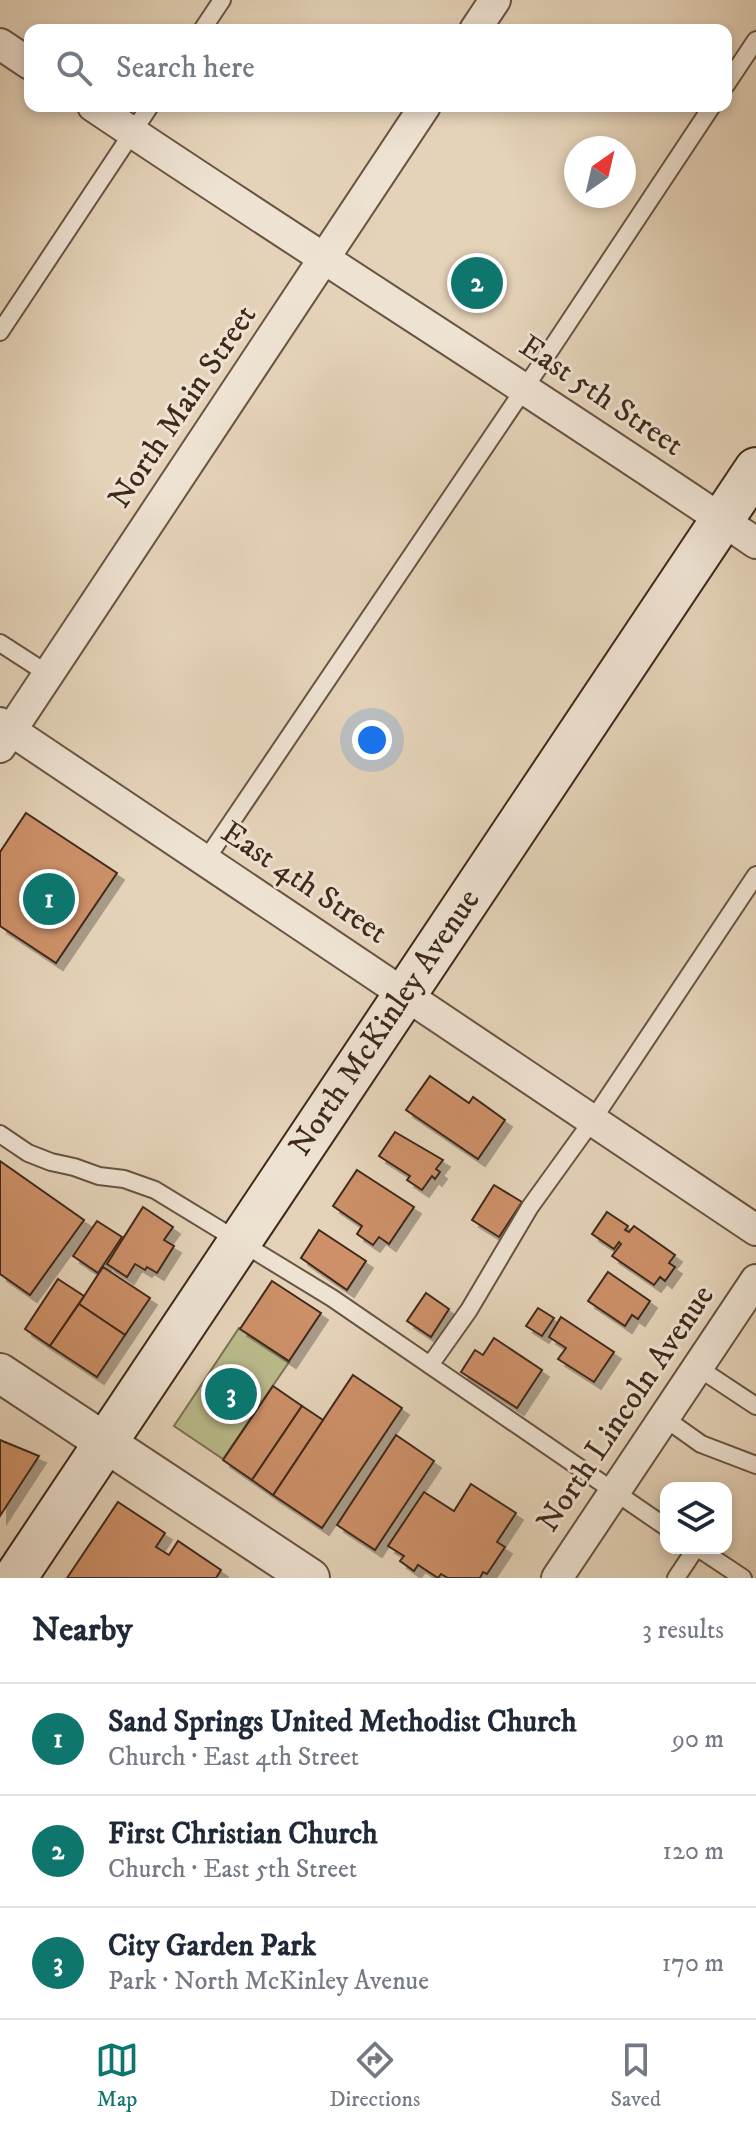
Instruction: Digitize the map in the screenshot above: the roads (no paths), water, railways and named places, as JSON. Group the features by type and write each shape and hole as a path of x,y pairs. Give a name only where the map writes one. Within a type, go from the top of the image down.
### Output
{"main road":[{"name":"North McKinley Avenue","path":"15,1578 756,469"}],"street":[{"path":"479,24 495,0"},
{"path":"0,44 24,60"},
{"name":"East 5th Street","path":"102,112 323,260 525,387 756,543"},
{"name":"North Main Street","path":"4,733 48,674 421,112"},
{"name":"East 4th Street","path":"4,733 205,861 756,1230"},
{"name":"North Lincoln Avenue","path":"557,1578 756,1280"},
{"path":"0,1373 310,1578"}],"lane":[{"path":"206,24 222,0"},
{"path":"732,76 756,40"},
{"path":"0,332 146,112"},
{"path":"205,861 708,112"},
{"path":"0,643 48,674"},
{"path":"430,1365 469,1310 530,1207 592,1121 756,875"},
{"path":"0,1134 28,1153 51,1162 99,1176 124,1179 155,1190 332,1298 660,1523"},
{"path":"697,1367 756,1406"},
{"path":"663,1417 701,1444 756,1465"},
{"path":"676,1578 693,1554"},
{"path":"706,1554 743,1578"}],"place":[{"name":"First Christian Church","path":"477,283"},
{"name":"Sand Springs United Methodist Church","path":"49,899"},
{"name":"City Garden Park","path":"231,1394"}]}
